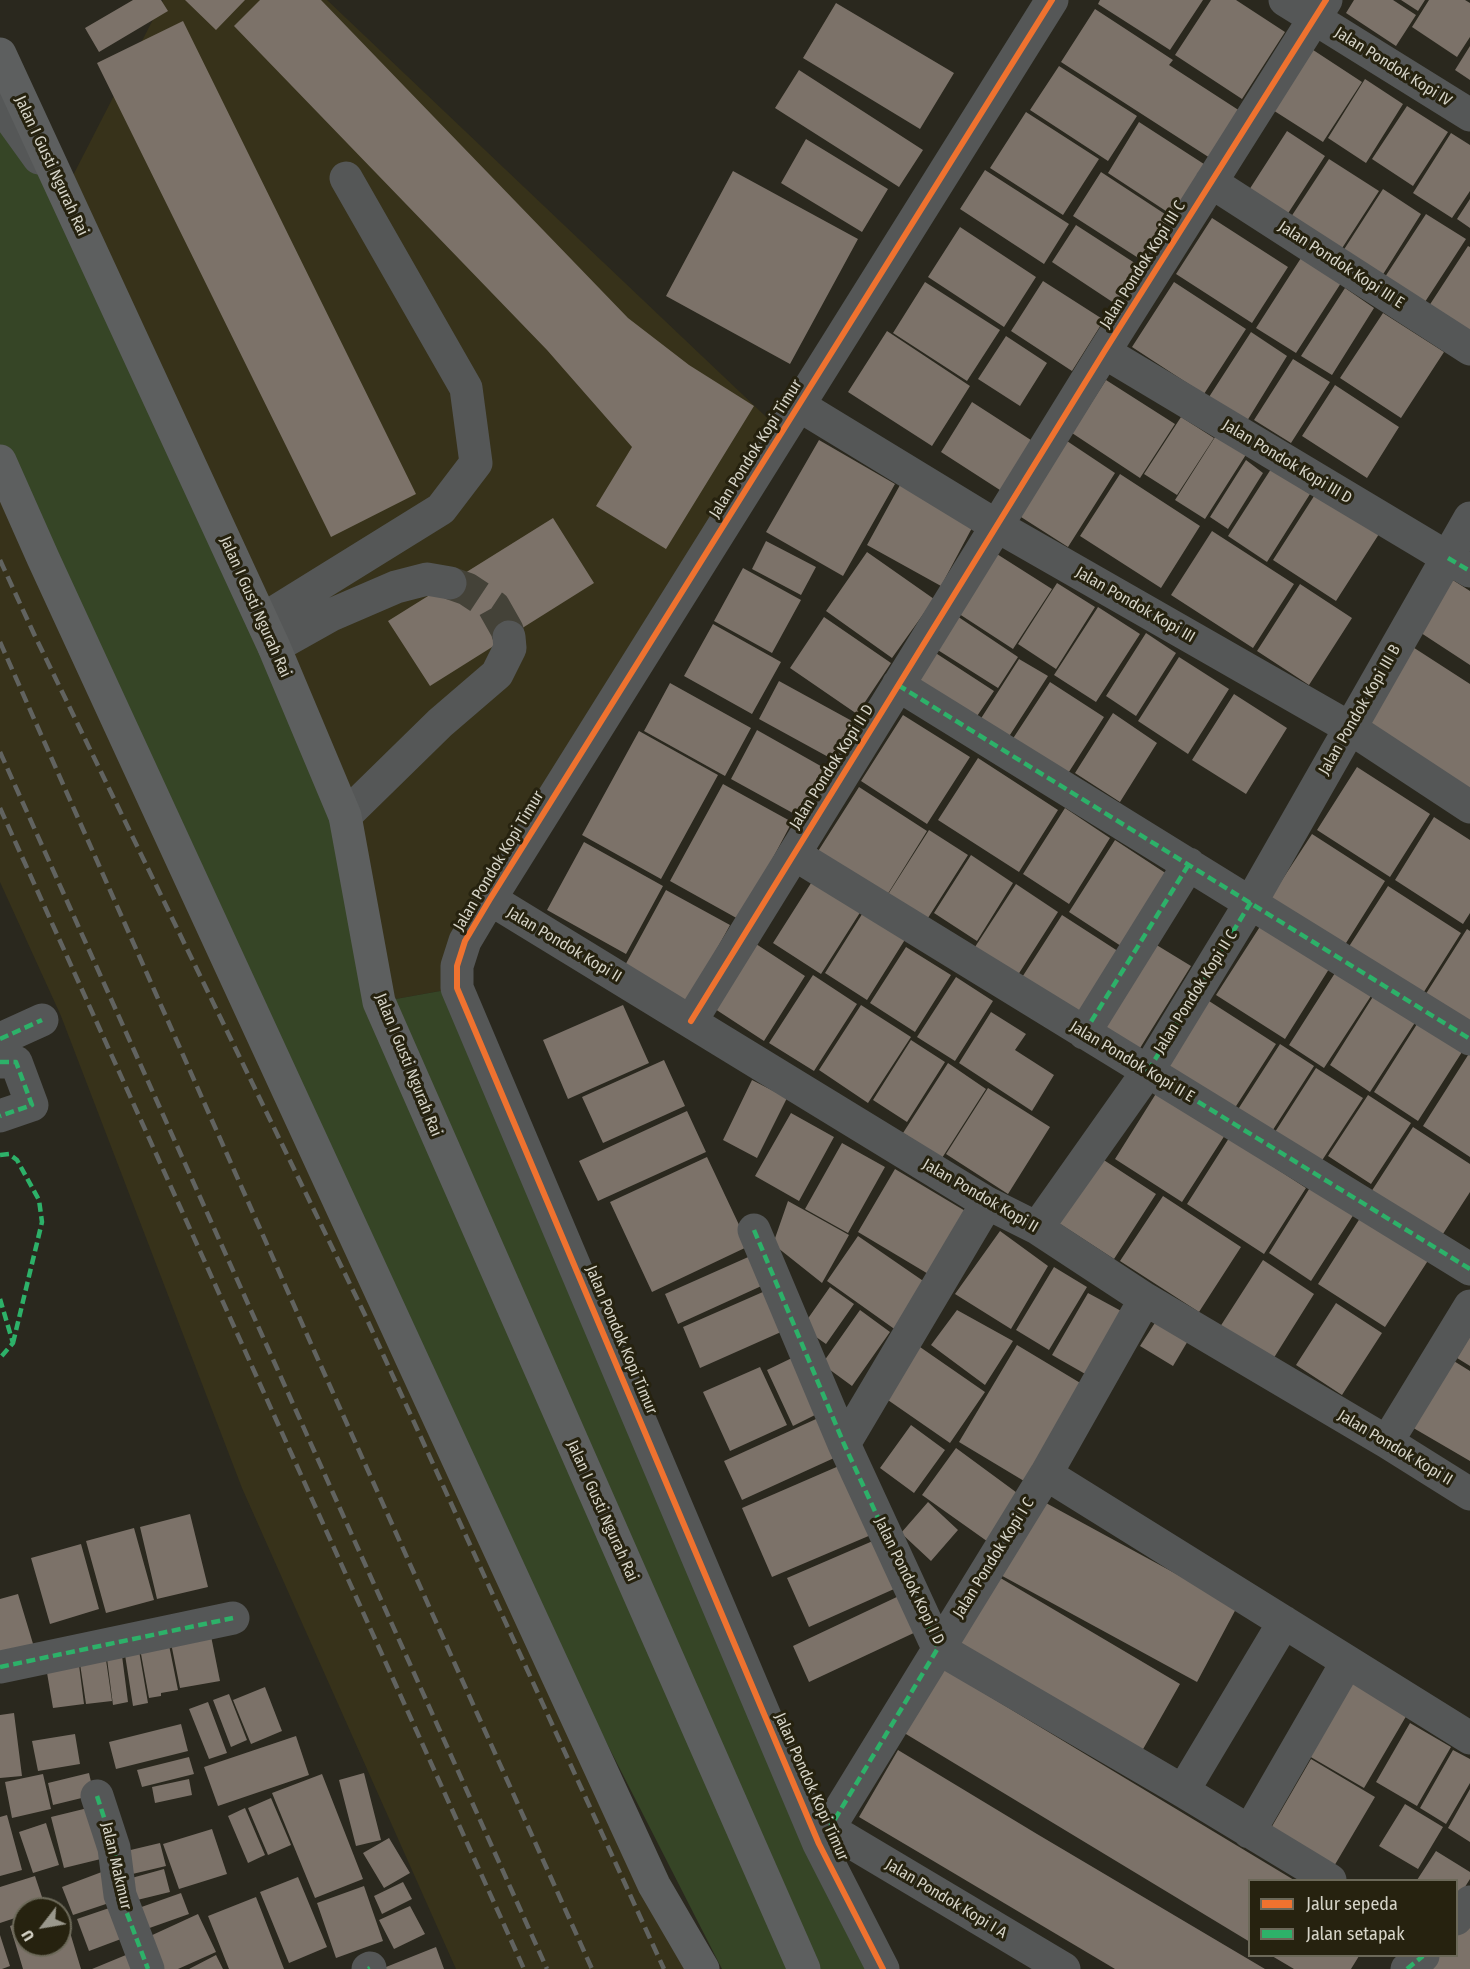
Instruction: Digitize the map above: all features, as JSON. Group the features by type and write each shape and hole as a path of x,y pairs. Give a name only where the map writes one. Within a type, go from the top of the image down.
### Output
{"main road":[{"name":"Jalan I Gusti Ngurah Rai","path":"0,54 268,634 345,816 379,1002 804,1969"},
{"path":"0,462 654,1884 703,1969"}],"street":[{"name":"Jalan Pondok Kopi Timur","path":"883,1969 457,988 457,966 465,941 490,899 1052,0"},
{"name":"Jalan Pondok Kopi IV","path":"1285,0 1320,9 1470,115"},
{"name":"Jalan Pondok Kopi III C","path":"997,526 1320,9"},
{"path":"0,104 64,193"},
{"path":"268,634 441,509 476,464 466,388 346,178"},
{"name":"Jalan Pondok Kopi III E","path":"1211,182 1470,349"},
{"name":"Jalan Pondok Kopi III D","path":"1104,352 1459,565"},
{"name":"Jalan Pondok Kopi III","path":"800,405 997,526 1350,728 1470,807"},
{"name":"Jalan Pondok Kopi III B","path":"1251,902 1350,728 1459,565 1470,518"},
{"name":"Jalan Pondok Kopi II D","path":"691,1021 997,526"},
{"path":"268,634 332,615 396,587 427,579 450,583"},
{"path":"345,816 441,723 497,674 510,648 509,637"},
{"path":"898,685 1470,1039"},
{"name":"Jalan Pondok Kopi II E","path":"794,854 1470,1269"},
{"path":"1084,1033 1189,864"},
{"name":"Jalan Pondok Kopi II","path":"490,899 987,1203 1037,1228 1145,1299 1387,1442 1470,1494"},
{"name":"Jalan Pondok Kopi II C","path":"1037,1228 1148,1071 1251,902"},
{"path":"0,1039 42,1020"},
{"path":"0,1062 16,1062 32,1105 0,1116"},
{"path":"844,1443 987,1203"},
{"name":"Jalan Pondok Kopi I D","path":"754,1230 844,1443 938,1648 1183,1791 1327,1879"},
{"name":"Jalan Pondok Kopi I C","path":"824,1836 1046,1474 1145,1299"},
{"path":"1387,1442 1470,1306"},
{"path":"1046,1474 1470,1738"},
{"path":"0,1667 232,1618"},
{"path":"1183,1791 1284,1622"},
{"path":"1249,1832 1347,1662"},
{"name":"Jalan Makmur","path":"97,1796 114,1848 120,1895 148,1969"},
{"name":"Jalan Pondok Kopi I A","path":"824,1836 1064,1969"},
{"path":"1458,1917 1470,1902"},
{"path":"1407,1969 1422,1957"}],"shaded area":[{"path":"163,0 327,0 782,432 490,899 457,988 379,1002 64,193"},
{"path":"0,463 536,1628 717,1969 456,1969 242,1488 61,1016 0,882"}],"green space":[{"path":"0,104 64,193 345,816 379,1002 457,988 883,1969 722,1969 423,1383 0,463"}],"building":[{"path":"133,0 161,0 168,11 99,52 85,28"},
{"path":"185,0 245,0 216,30"},
{"path":"260,0 321,0 628,318 689,365 754,406 666,549 596,506 632,447 547,350 234,26"},
{"path":"1100,0 1203,0 1170,50 1098,4"},
{"path":"1211,0 1236,0 1285,32 1242,99 1175,55"},
{"path":"1354,0 1393,0 1416,15 1396,46 1346,13"},
{"path":"1401,0 1425,0 1418,11"},
{"path":"1429,0 1465,0 1470,3 1470,37 1457,57 1412,27"},
{"path":"836,3 954,73 920,129 803,58"},
{"path":"1095,9 1173,60 1169,65 1240,111 1210,158 1061,62"},
{"path":"183,21 416,494 331,537 97,63"},
{"path":"1304,44 1362,82 1323,142 1265,105"},
{"path":"1470,46 1470,80 1455,70"},
{"path":"1059,66 1137,116 1108,161 1030,110"},
{"path":"799,70 923,150 899,187 775,108"},
{"path":"1365,79 1403,104 1366,163 1328,138"},
{"path":"1407,106 1448,132 1413,186 1372,159"},
{"path":"1026,112 1099,159 1063,215 990,168"},
{"path":"1139,122 1207,166 1175,217 1108,173"},
{"path":"1287,131 1325,156 1287,215 1249,190"},
{"path":"1451,133 1470,145 1470,191 1452,218 1413,193"},
{"path":"806,139 888,189 862,232 781,183"},
{"path":"1329,159 1379,191 1337,256 1287,223"},
{"path":"985,170 1069,224 1044,264 960,209"},
{"path":"733,171 858,239 790,364 666,296"},
{"path":"1101,172 1171,218 1143,261 1073,216"},
{"path":"1383,189 1421,214 1382,276 1343,251"},
{"path":"1470,199 1470,228 1457,219"},
{"path":"1426,214 1466,239 1423,305 1383,280"},
{"path":"1212,218 1288,267 1252,323 1176,274"},
{"path":"1076,225 1144,269 1120,307 1052,262"},
{"path":"960,227 1036,277 1004,327 928,277"},
{"path":"1468,246 1470,247 1470,337 1427,309"},
{"path":"1301,258 1341,283 1296,353 1256,328"},
{"path":"1043,281 1104,320 1072,371 1011,331"},
{"path":"925,282 1000,330 967,381 893,333"},
{"path":"1174,282 1246,329 1204,394 1132,347"},
{"path":"1345,288 1374,308 1332,375 1301,356"},
{"path":"1383,313 1444,352 1401,418 1340,378"},
{"path":"887,331 970,386 932,446 848,392"},
{"path":"1251,332 1287,356 1247,421 1209,397"},
{"path":"1006,336 1047,363 1020,406 978,379"},
{"path":"1293,359 1330,382 1291,443 1254,420"},
{"path":"1106,380 1175,424 1140,478 1072,433"},
{"path":"1335,385 1399,427 1367,478 1302,436"},
{"path":"972,402 1034,442 1003,492 941,452"},
{"path":"1181,417 1214,438 1177,495 1144,474"},
{"path":"1217,434 1247,453 1205,519 1175,500"},
{"path":"1058,435 1115,473 1068,547 1010,510"},
{"path":"819,440 895,484 843,576 766,532"},
{"path":"1246,460 1263,473 1228,529 1210,517"},
{"path":"1271,469 1310,494 1267,562 1228,536"},
{"path":"1120,474 1200,526 1161,588 1080,536"},
{"path":"900,485 973,526 941,586 867,545"},
{"path":"1316,493 1379,534 1336,601 1273,560"},
{"path":"553,518 594,583 430,686 388,621"},
{"path":"1212,531 1294,584 1253,648 1171,595"},
{"path":"766,541 816,567 801,595 752,569"},
{"path":"989,549 1052,589 1013,649 950,608"},
{"path":"867,552 934,599 892,658 826,611"},
{"path":"743,568 801,600 772,653 714,621"},
{"path":"1448,577 1470,591 1470,665 1415,629"},
{"path":"1057,583 1095,607 1056,669 1018,644"},
{"path":"1300,584 1352,618 1309,685 1257,651"},
{"path":"1098,607 1140,634 1096,702 1054,675"},
{"path":"954,614 1018,657 998,688 933,647"},
{"path":"824,617 891,663 857,714 790,668"},
{"path":"713,624 781,662 752,714 684,676"},
{"path":"1146,633 1176,653 1136,716 1106,696"},
{"path":"1405,642 1470,684 1470,795 1356,720"},
{"path":"931,650 994,691 971,725 909,685"},
{"path":"1179,657 1229,689 1188,754 1138,721"},
{"path":"1019,659 1048,676 1008,738 980,720"},
{"path":"779,681 852,721 832,759 759,719"},
{"path":"1050,682 1104,717 1067,775 1012,740"},
{"path":"670,683 751,728 725,776 644,731"},
{"path":"1234,694 1287,728 1246,794 1192,760"},
{"path":"1113,713 1157,743 1120,802 1075,773"},
{"path":"903,715 970,757 927,824 861,781"},
{"path":"757,730 826,769 800,817 731,779"},
{"path":"639,731 718,775 661,879 582,835"},
{"path":"978,758 1058,810 1019,872 938,820"},
{"path":"1357,767 1430,814 1390,877 1317,830"},
{"path":"723,784 792,822 740,920 670,881"},
{"path":"859,787 927,831 884,900 815,856"},
{"path":"1065,808 1110,838 1069,904 1023,874"},
{"path":"1434,817 1470,840 1470,913 1463,924 1395,880"},
{"path":"929,830 968,855 926,921 887,896"},
{"path":"1312,834 1385,881 1341,951 1267,903"},
{"path":"1115,840 1170,876 1124,948 1069,912"},
{"path":"584,842 663,886 626,954 547,910"},
{"path":"971,855 1013,883 977,941 934,913"},
{"path":"813,880 861,911 821,974 773,943"},
{"path":"1016,884 1058,912 1016,978 973,950"},
{"path":"1388,886 1461,933 1422,995 1348,948"},
{"path":"666,890 730,925 686,1005 623,969"},
{"path":"864,911 906,938 867,1000 825,973"},
{"path":"1062,915 1124,955 1082,1022 1019,982"},
{"path":"1261,925 1329,969 1285,1039 1216,995"},
{"path":"1467,929 1470,931 1470,1031 1422,1000"},
{"path":"1150,941 1191,966 1137,1053 1097,1028"},
{"path":"753,942 805,976 764,1041 712,1007"},
{"path":"906,947 951,975 915,1032 870,1003"},
{"path":"1335,973 1371,996 1324,1068 1289,1045"},
{"path":"813,975 857,1004 814,1071 769,1043"},
{"path":"956,977 993,1001 955,1061 917,1037"},
{"path":"1374,995 1416,1021 1370,1092 1330,1065"},
{"path":"1209,1001 1276,1044 1231,1114 1164,1071"},
{"path":"623,1005 649,1063 568,1099 543,1040"},
{"path":"861,1005 911,1037 868,1103 819,1070"},
{"path":"991,1012 1026,1034 1015,1050 1054,1075 1032,1111 959,1063"},
{"path":"1417,1024 1462,1052 1418,1121 1374,1092"},
{"path":"911,1040 945,1062 907,1122 873,1100"},
{"path":"1280,1044 1314,1066 1269,1136 1235,1114"},
{"path":"1470,1052 1470,1157 1423,1126"},
{"path":"664,1060 685,1106 603,1143 582,1097"},
{"path":"948,1063 986,1089 942,1158 903,1133"},
{"path":"1316,1068 1363,1098 1321,1162 1275,1132"},
{"path":"752,1080 787,1098 757,1158 723,1140"},
{"path":"988,1088 1050,1127 1008,1194 946,1154"},
{"path":"1157,1092 1225,1135 1182,1202 1115,1159"},
{"path":"1368,1095 1411,1123 1371,1184 1328,1156"},
{"path":"687,1111 706,1152 598,1201 579,1161"},
{"path":"791,1113 834,1137 799,1201 755,1176"},
{"path":"1413,1127 1470,1164 1470,1192 1441,1237 1371,1192"},
{"path":"1229,1138 1306,1188 1264,1254 1187,1204"},
{"path":"842,1143 885,1167 848,1233 805,1209"},
{"path":"1093,1153 1156,1194 1114,1259 1051,1218"},
{"path":"707,1157 749,1246 652,1292 610,1202"},
{"path":"895,1169 972,1215 935,1278 858,1232"},
{"path":"1311,1186 1354,1214 1311,1281 1269,1253"},
{"path":"1163,1196 1241,1247 1199,1312 1120,1261"},
{"path":"788,1201 849,1235 822,1283 773,1244"},
{"path":"1362,1215 1429,1259 1385,1327 1318,1284"},
{"path":"1000,1231 1048,1266 1011,1329 955,1294"},
{"path":"858,1236 932,1287 900,1333 827,1281"},
{"path":"755,1254 768,1283 678,1324 665,1294"},
{"path":"1263,1260 1314,1294 1270,1364 1218,1330"},
{"path":"1054,1267 1087,1287 1049,1350 1016,1330"},
{"path":"830,1287 854,1304 826,1344 802,1327"},
{"path":"772,1288 790,1328 700,1368 683,1327"},
{"path":"1088,1293 1123,1312 1087,1375 1052,1355"},
{"path":"1336,1303 1382,1333 1342,1395 1296,1365"},
{"path":"860,1310 890,1332 852,1386 822,1364"},
{"path":"957,1310 1013,1341 985,1385 931,1345"},
{"path":"1160,1315 1192,1334 1173,1366 1140,1346"},
{"path":"1470,1336 1470,1366 1457,1358"},
{"path":"1017,1345 1082,1384 1024,1481 959,1442"},
{"path":"920,1347 985,1392 950,1443 885,1398"},
{"path":"794,1357 821,1412 793,1426 767,1370"},
{"path":"1449,1358 1470,1371 1470,1461 1410,1426"},
{"path":"760,1367 787,1425 730,1451 703,1392"},
{"path":"827,1414 845,1453 742,1500 724,1461"},
{"path":"911,1425 945,1450 914,1493 880,1468"},
{"path":"956,1448 1024,1498 991,1544 922,1495"},
{"path":"848,1462 878,1532 772,1577 742,1508"},
{"path":"1035,1497 1237,1607 1197,1682 995,1572"},
{"path":"928,1502 958,1530 931,1561 901,1533"},
{"path":"190,1514 208,1587 157,1599 140,1527"},
{"path":"134,1528 154,1600 106,1613 86,1541"},
{"path":"882,1537 903,1585 809,1627 787,1578"},
{"path":"81,1544 99,1609 50,1624 31,1558"},
{"path":"992,1573 1180,1684 1138,1758 950,1646"},
{"path":"18,1594 34,1647 0,1657 0,1599"},
{"path":"901,1595 918,1631 809,1682 793,1646"},
{"path":"209,1626 220,1681 180,1688 169,1633"},
{"path":"167,1635 178,1690 149,1698 139,1643"},
{"path":"137,1639 148,1703 133,1706 123,1642"},
{"path":"121,1648 128,1702 113,1705 106,1651"},
{"path":"105,1653 112,1701 86,1704 79,1657"},
{"path":"78,1657 84,1704 53,1708 45,1661"},
{"path":"939,1666 1292,1879 1248,1879 1248,1941 901,1731"},
{"path":"1353,1681 1408,1713 1364,1788 1309,1756"},
{"path":"265,1687 282,1731 251,1744 233,1700"},
{"path":"229,1694 247,1740 231,1747 213,1700"},
{"path":"208,1702 227,1753 209,1759 189,1709"},
{"path":"14,1713 22,1776 0,1778 0,1715"},
{"path":"1410,1723 1451,1747 1417,1806 1376,1782"},
{"path":"181,1724 188,1751 116,1769 109,1742"},
{"path":"75,1734 80,1764 38,1771 32,1741"},
{"path":"296,1736 309,1775 218,1806 204,1767"},
{"path":"898,1750 1265,1969 1115,1969 859,1817"},
{"path":"1453,1750 1470,1759 1470,1783 1446,1824 1420,1808"},
{"path":"189,1757 194,1774 142,1787 137,1770"},
{"path":"1311,1759 1375,1797 1330,1873 1267,1835"},
{"path":"89,1773 94,1795 53,1805 48,1783"},
{"path":"364,1773 381,1840 356,1846 339,1780"},
{"path":"43,1774 51,1809 12,1818 5,1782"},
{"path":"322,1774 363,1879 315,1898 272,1793"},
{"path":"189,1779 192,1795 155,1803 152,1787"},
{"path":"1470,1789 1470,1842 1448,1828"},
{"path":"271,1798 291,1845 268,1855 248,1808"},
{"path":"1405,1804 1443,1827 1418,1869 1379,1846"},
{"path":"96,1806 109,1857 64,1868 51,1817"},
{"path":"245,1808 265,1855 248,1863 228,1816"},
{"path":"7,1815 22,1870 0,1876 0,1817"},
{"path":"46,1823 59,1865 33,1873 19,1832"},
{"path":"212,1829 227,1874 179,1889 163,1844"},
{"path":"389,1838 410,1873 384,1888 363,1853"},
{"path":"160,1843 166,1866 124,1876 118,1853"},
{"path":"1436,1851 1470,1872 1470,1879 1458,1898 1458,1879 1418,1879"},
{"path":"164,1869 170,1892 133,1901 128,1879"},
{"path":"107,1870 118,1900 73,1915 72,1897 66,1897 62,1887"},
{"path":"35,1876 42,1897 12,1897 12,1919 0,1923 0,1887"},
{"path":"298,1877 327,1947 289,1963 260,1892"},
{"path":"403,1882 412,1899 382,1914 374,1896"},
{"path":"364,1886 383,1941 336,1958 317,1903"},
{"path":"181,1893 189,1914 141,1931 133,1910"},
{"path":"256,1897 284,1969 229,1969 208,1916"},
{"path":"118,1905 129,1936 89,1951 77,1919"},
{"path":"410,1906 425,1934 394,1949 379,1920"},
{"path":"198,1914 216,1952 178,1969 162,1969 148,1937"},
{"path":"1470,1916 1470,1969 1411,1969 1425,1957 1458,1957 1458,1926"},
{"path":"0,1935 10,1966 2,1969 0,1969"},
{"path":"72,1939 81,1969 23,1969 19,1957 72,1957"},
{"path":"436,1947 444,1969 381,1969"},
{"path":"138,1950 146,1969 92,1969"},
{"path":"216,1955 223,1969 189,1969"},
{"path":"1274,1957 1358,1957 1351,1969 1294,1969"}],"tunnel":[{"path":"450,583 467,589 494,607 509,637"}],"railway":[{"path":"0,560 365,1315 664,1969"},
{"path":"0,642 312,1346 592,1969"},
{"path":"0,752 547,1969"},
{"path":"0,808 524,1969"}],"marked path":[{"path":"1448,558 1470,571"},
{"path":"898,685 1470,1039"},
{"path":"1084,1033 1189,864"},
{"path":"1251,902 1148,1071 1470,1269"},
{"path":"0,1039 42,1020"},
{"path":"0,1062 16,1062 32,1105 0,1116"},
{"path":"0,1155 9,1154 17,1160 39,1200 42,1222 13,1343"},
{"path":"754,1230 844,1444 938,1648 829,1829"},
{"path":"0,1299 13,1343 0,1358"},
{"path":"0,1667 233,1618"},
{"path":"97,1796 114,1848 120,1895 148,1969"},
{"path":"1407,1969 1422,1957"}],"cycle path":[{"path":"883,1969 819,1844 457,988 457,966 465,941 490,899 1052,0"},
{"path":"691,1021 1104,352 1326,0"}]}
